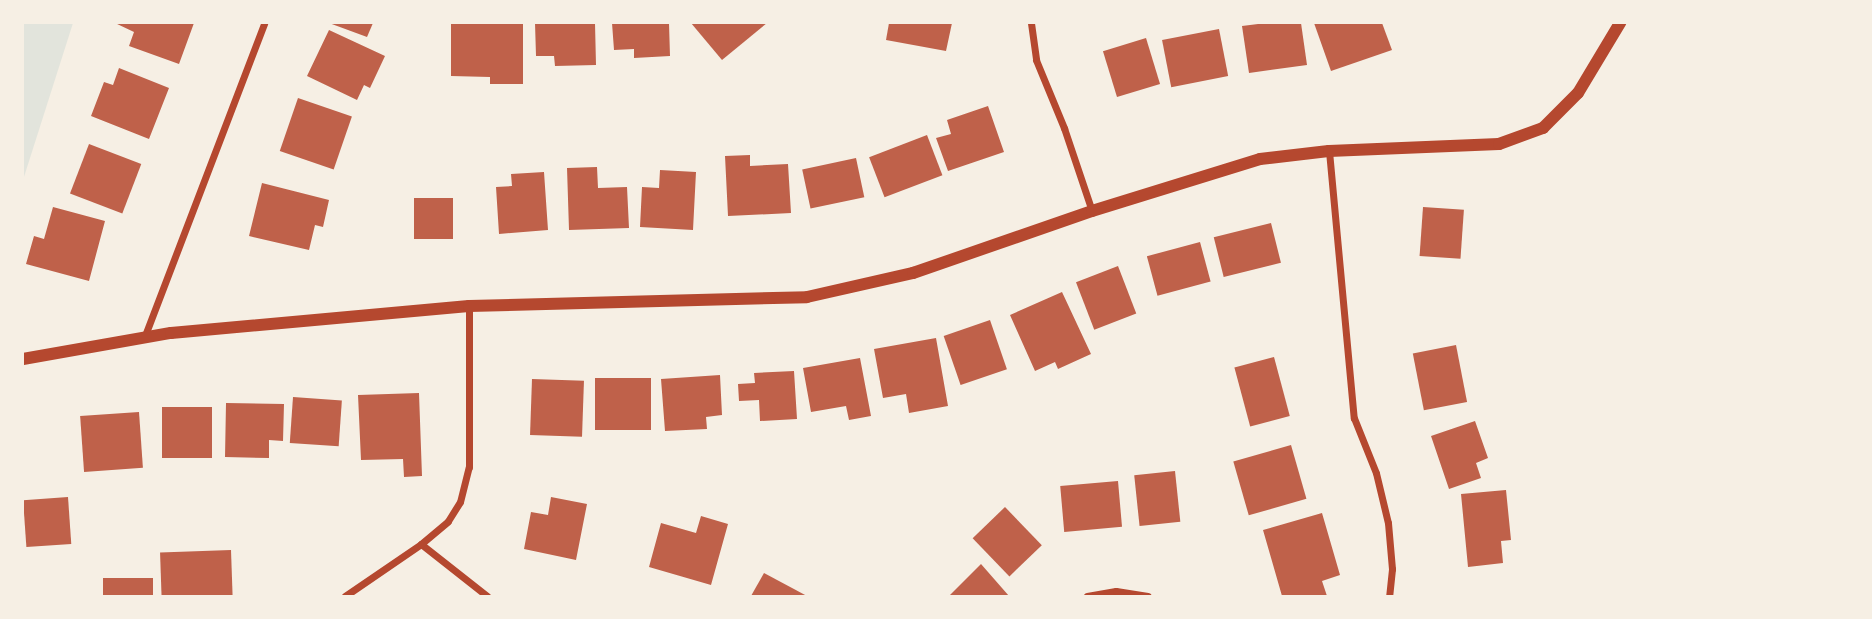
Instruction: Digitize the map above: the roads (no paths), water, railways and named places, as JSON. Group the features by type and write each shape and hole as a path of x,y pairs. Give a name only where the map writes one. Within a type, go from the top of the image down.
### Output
{"street":[{"path":"144,339 264,23"},
{"path":"1031,23 1036,60 1064,128 1092,211"},
{"path":"23,359 171,332 469,306 807,297 913,273 1092,211 1260,159 1329,150 1499,145 1543,128 1578,93 1620,23"},
{"path":"1329,150 1354,418 1376,473 1388,523 1392,569 1388,596"},
{"path":"345,596 421,544 447,521 460,502 469,467 469,306"},
{"path":"421,544 487,596"},
{"path":"1087,596 1116,591 1148,596"}]}
